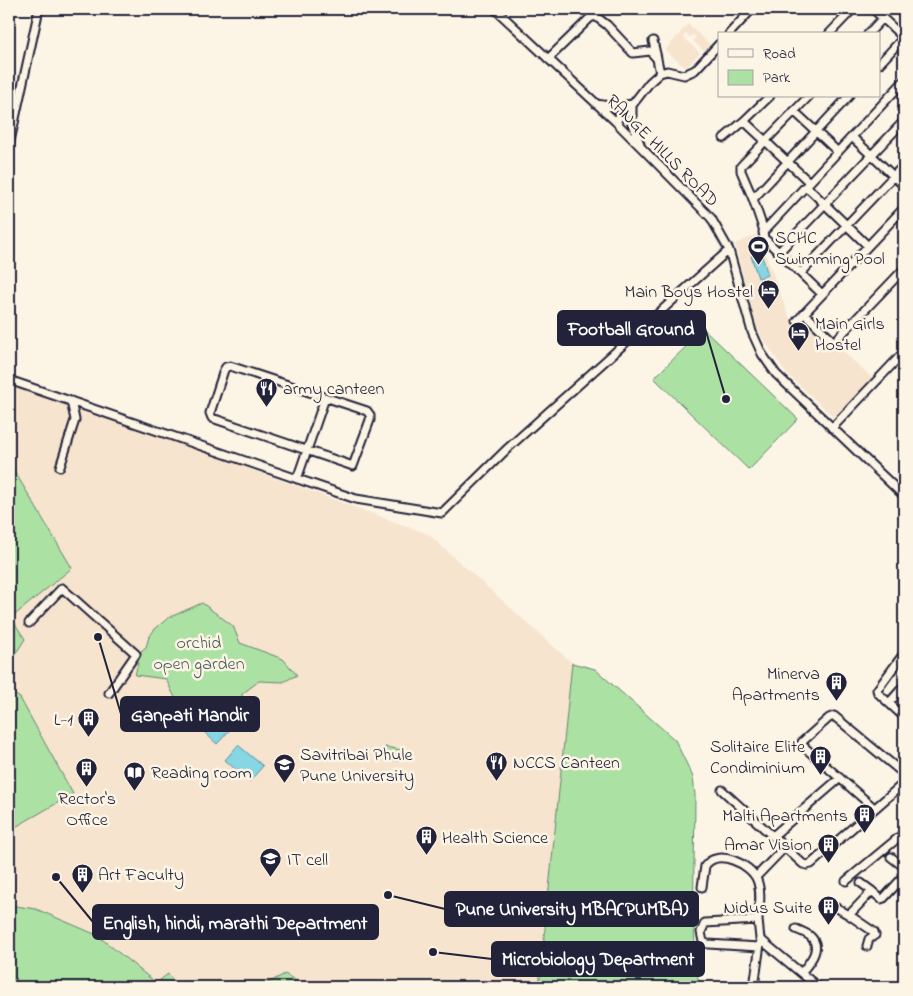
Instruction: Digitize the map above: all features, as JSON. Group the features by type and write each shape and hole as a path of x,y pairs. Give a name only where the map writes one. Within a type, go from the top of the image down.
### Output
{"street":[{"path":"9,146 39,9"},
{"name":"RANGE HILLS ROAD","path":"495,9 615,121 711,218 729,250 752,332 762,354 776,374 904,496"},
{"path":"731,32 752,9"},
{"path":"831,32 853,9"},
{"path":"875,9 904,38 880,63"},
{"path":"548,59 594,16 607,25 633,53 650,51 657,59"},
{"path":"870,32 884,18"},
{"path":"652,41 660,73"},
{"path":"615,121 660,73 667,71 684,75 695,70 718,45"},
{"path":"764,231 904,81"},
{"path":"724,138 768,98"},
{"path":"807,98 741,166 741,171 754,199 764,231 762,234 764,238 822,294"},
{"path":"754,199 847,98"},
{"path":"596,104 616,107 632,104"},
{"path":"632,104 633,128 642,149"},
{"path":"794,111 838,152"},
{"path":"744,121 787,162 825,204 868,246"},
{"path":"779,252 904,121"},
{"path":"852,137 904,186"},
{"path":"801,274 904,165"},
{"path":"797,321 904,208"},
{"path":"9,380 356,499 442,513 508,448 729,250"},
{"path":"804,313 834,342 904,269"},
{"path":"832,428 904,352"},
{"path":"230,366 325,398 367,411 370,415 370,420 353,466 212,418 210,413 224,370 230,366"},
{"path":"297,479 325,398"},
{"path":"60,467 75,420 70,401"},
{"path":"29,623 62,588 136,654 109,693"},
{"path":"902,656 877,688 878,694 904,717"},
{"path":"889,703 904,686"},
{"path":"874,808 802,742 832,716 904,774"},
{"path":"773,836 840,778"},
{"path":"722,790 807,865 811,864 904,783"},
{"path":"846,881 904,833"},
{"path":"756,877 785,847"},
{"path":"891,857 904,865"},
{"path":"702,887 704,866 718,858 746,866 756,877 760,889 758,920 760,939 754,987"},
{"path":"861,883 881,899 904,876"},
{"path":"849,915 872,892"},
{"path":"837,908 874,932 874,935 868,939 867,946"},
{"path":"758,920 705,923 701,932 703,942 708,944 759,947"},
{"path":"796,929 811,937 815,944 815,954 801,973"},
{"path":"760,939 818,987"}],"shaded area":[{"path":"688,24 710,44 704,51 693,41 696,37 693,35 690,37 686,34 683,37 700,53 686,68 665,50"},
{"path":"758,234 789,317 798,325 806,317 872,378 835,418 786,373 756,328 735,244"},
{"name":"Savitribai Phule Pune University","path":"9,381 428,534 572,663 539,987 9,987"}],"green space":[{"path":"704,329 798,419 749,470 654,378"},
{"path":"9,462 72,568 11,618 25,639 9,664"},
{"name":"orchid open garden","path":"202,603 233,626 240,643 283,659 297,675 283,682 259,681 242,694 244,710 191,710 177,702 166,679 135,675 141,651 146,647 149,637 155,629 168,618"},
{"path":"572,663 595,669 675,740 693,777 695,795 694,915 699,987 539,987"},
{"path":"9,691 20,698 73,794 12,829 9,827"},
{"path":"385,747 402,750 399,761 383,758"},
{"path":"9,905 36,909 97,935 161,987 9,987"},
{"path":"168,974 178,986 166,987 160,980"},
{"path":"285,974 306,987 260,987"}],"water":[{"name":"SCHC Swimming Pool","path":"761,253 768,275 758,278 751,256"},
{"path":"216,718 230,730 217,744 204,732"},
{"path":"238,745 263,766 249,782 225,760"}],"place":[{"name":"SCHC Swimming Pool","path":"759,266"},
{"name":"Main Boys Hostel","path":"769,310"},
{"name":"Main Girls Hostel","path":"799,352"},
{"name":"Football Ground","path":"726,399"},
{"name":"army canteen","path":"267,407"},
{"name":"Ganpati Mandir","path":"98,637"},
{"name":"Minerva Apartments","path":"836,702"},
{"name":"L-1","path":"89,738"},
{"name":"Solitaire Elite Condiminium","path":"821,775"},
{"name":"NCCS Canteen","path":"497,781"},
{"name":"Savitribai Phule Pune University","path":"284,783"},
{"name":"Rector's Office","path":"87,787"},
{"name":"Reading room","path":"135,791"},
{"name":"Malti Apartments","path":"864,834"},
{"name":"Health Science","path":"426,856"},
{"name":"Amar Vision","path":"828,863"},
{"name":"English, hindi, marathi Department","path":"56,877"},
{"name":"IT cell","path":"271,878"},
{"name":"Art Faculty","path":"82,893"},
{"name":"Pune University MBA(PUMBA)","path":"388,895"},
{"name":"Nidus Suite","path":"828,926"},
{"name":"Microbiology Department","path":"433,952"}]}
